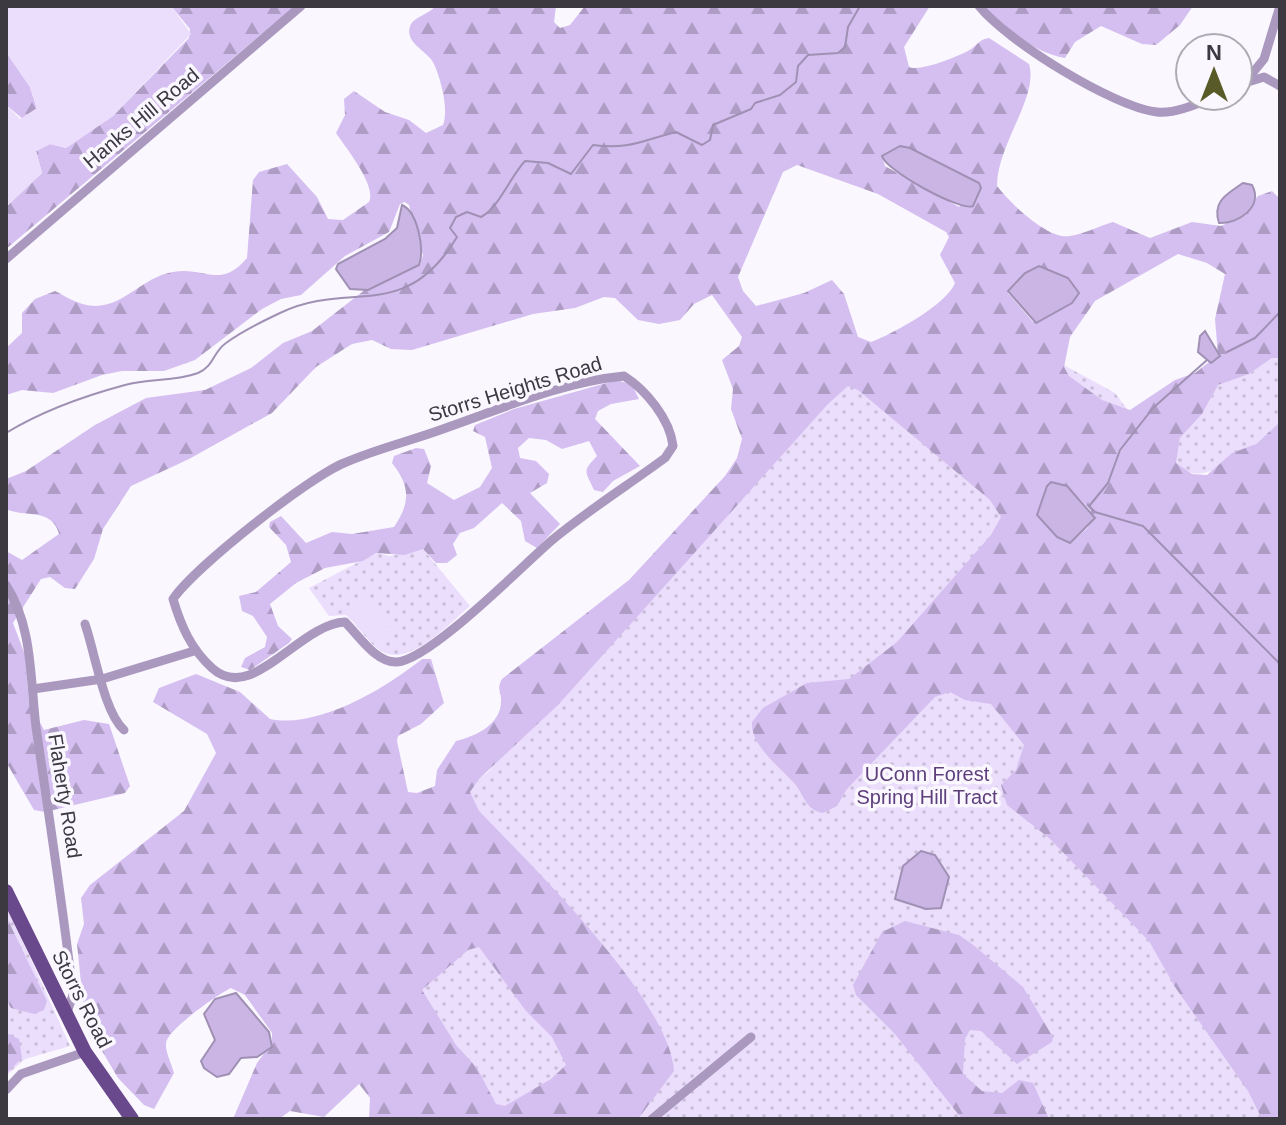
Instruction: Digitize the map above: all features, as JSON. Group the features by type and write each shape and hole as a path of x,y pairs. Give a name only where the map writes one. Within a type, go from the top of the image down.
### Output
{"main road":[{"name":"Storrs Road","path":"6,891 85,1052 132,1119"}],"street":[{"name":"Hanks Hill Road","path":"6,259 301,6"},
{"path":"979,6 995,26 1061,68 1138,109 1161,113 1174,109"},
{"path":"1254,70 1264,59 1280,6"},
{"path":"1264,59 1271,79 1280,86"},
{"path":"1254,81 1271,79"},
{"name":"Storrs Heights Road","path":"624,376 637,384 672,432 673,446 665,458 562,533 456,625 410,659 395,662 380,658 345,622 316,630 251,676 235,681 220,676 194,651 173,599 182,587 311,482 343,463 575,385 624,376"},
{"name":"Flaherty Road","path":"6,585 27,641 73,995 66,1015"},
{"path":"85,624 114,721 124,730"},
{"path":"33,689 102,679 194,651"},
{"path":"652,1119 751,1037"},
{"path":"6,1090 21,1074 85,1052"}],"green space":[{"path":"6,6 171,6 191,34 113,116 66,148 50,144 36,151 42,173 6,207 6,105 20,119 37,108 30,87 6,52"},
{"path":"171,6 295,6 6,249 6,207 42,173 36,151 50,144 66,148 113,116 189,38 190,29"},
{"path":"435,6 556,6 554,22 560,28 570,25 585,6 930,6 904,47 909,67 947,60 989,38 1029,64 1028,91 1003,154 997,186 1020,210 1051,232 1070,236 1113,222 1150,238 1192,222 1221,226 1240,217 1258,196 1272,191 1280,199 1280,358 1272,358 1249,374 1218,385 1202,414 1180,438 1176,463 1192,474 1207,475 1232,453 1256,444 1280,422 1280,1119 1262,1119 1248,1091 1175,987 1149,941 1049,838 1007,805 1001,785 1016,770 1024,745 991,704 965,700 950,692 935,697 847,789 837,806 823,813 812,809 756,739 752,722 763,708 807,683 849,679 897,642 991,535 1001,517 990,500 858,390 848,386 828,404 558,705 479,779 470,792 479,811 562,897 624,971 667,1042 674,1071 638,1119 369,1119 370,1098 359,1084 324,1117 290,1111 279,1119 233,1119 257,1063 272,1043 272,1033 245,995 231,988 194,1013 169,1037 166,1043 174,1073 154,1109 144,1105 118,1078 85,1022 77,944 84,924 81,898 90,885 184,811 216,753 207,734 153,702 159,688 196,674 240,692 270,719 309,718 350,704 390,682 422,659 431,659 444,703 421,724 398,736 397,741 408,792 417,793 435,786 437,770 456,741 480,732 498,715 502,679 629,580 725,476 737,458 742,439 731,409 733,389 722,360 739,346 742,337 712,295 694,304 680,320 659,324 638,320 615,298 604,297 575,308 533,314 412,350 391,349 372,340 352,344 316,367 272,413 189,459 131,486 103,529 94,559 75,589 65,588 50,577 41,579 13,623 25,655 29,702 44,730 84,720 109,724 130,786 125,793 45,812 34,810 6,762 6,551 22,560 59,534 50,520 44,517 6,509 6,479 26,471 95,425 146,398 205,390 251,368 283,343 312,331 366,289 420,265 423,255 409,205 405,202 400,204 389,232 345,256 301,295 281,299 262,309 195,360 164,371 122,371 102,375 53,393 22,390 6,395 6,348 22,333 22,313 35,299 55,291 79,303 95,306 116,301 152,279 173,272 229,273 247,258 253,180 259,172 287,164 317,197 328,219 343,220 369,202 365,177 336,133 345,115 344,99 354,91 385,112 409,120 426,133 443,125 445,103 437,71 431,59 413,42 409,31 413,21","holes":["882,156 925,156 979,183 959,207 885,166","797,165 878,194 946,232 949,237 940,255 955,283 931,309 871,342 858,337 844,294 832,280 804,293 756,306 743,291 738,277 783,172","1178,254 1207,263 1225,274 1215,319 1218,355 1195,373 1175,380 1130,410 1102,400 1069,376 1064,367 1070,337 1095,301","1025,273 1072,303 1033,322 1008,293","1051,483 1067,486 1091,510 1088,528 1076,538 1057,537 1037,515 1047,486","479,947 526,1011 552,1037 566,1065 551,1079 505,1106 496,1104 477,1068 456,1045 422,990 468,950"]},
{"path":"983,6 1193,6 1180,25 1156,45 1142,44 1101,26 1075,42 1065,58 1031,45"},
{"path":"6,52 30,87 37,109 23,119 6,105"},
{"name":"UConn Forest Spring Hill Tract","path":"972,315 1115,393 1138,424 1280,1119 425,1119 321,897 488,772 799,430 874,360"},
{"path":"1272,358 1280,358 1280,422 1244,452 1214,470 1187,472 1176,463 1180,438 1202,414 1218,385 1249,374"},
{"path":"617,380 632,385 639,399 611,404 598,411 595,419 640,466 613,481 603,492 594,490 587,475 587,469 597,456 589,441 562,449 546,440 529,438 518,448 520,458 536,461 549,474 547,483 530,493 560,524 537,548 525,541 521,521 502,503 474,528 460,533 453,544 457,555 447,563 436,563 423,549 405,555 376,553 363,561 325,568 296,583 270,604 278,626 292,639 289,643 250,670 241,667 245,658 265,647 267,637 253,616 242,611 239,596 256,592 291,562 286,545 269,527 270,522 281,516 306,543 332,532 352,534 394,527 403,510 406,495 403,480 392,463 394,456 416,448 424,449 431,466 427,483 454,500 480,487 492,468 485,437 473,431 475,425 514,409"},
{"path":"423,549 470,606 414,650 388,654 377,648 346,615 329,616 309,588 376,553 390,556"},
{"path":"364,598 391,629 376,643 348,611"},
{"path":"6,904 70,1046 25,1059 6,1076"},
{"path":"6,916 47,1001 44,1010 34,1014 11,1008 6,999"},
{"path":"905,921 959,935 1023,987 1053,1037 1052,1042 1017,1064 981,1031 970,1030 965,1039 963,1074 982,1091 1002,1093 1019,1080 1033,1083 1049,1119 962,1119 895,1034 856,995 853,985 882,932"},
{"path":"6,1033 19,1039 22,1058 6,1074"}],"shaded area":[{"path":"900,146 910,148 979,183 981,188 973,206 940,197 896,171 882,156"},
{"path":"1243,183 1252,185 1255,193 1252,207 1234,221 1219,223 1219,204"},
{"path":"402,205 412,215 419,232 419,265 368,290 350,289 336,269 338,264 385,239 397,228"},
{"path":"1039,266 1068,278 1079,293 1072,303 1036,323 1008,291 1025,273"},
{"path":"1205,331 1220,356 1211,363 1198,352 1200,336"},
{"path":"1051,482 1067,486 1095,518 1070,543 1057,537 1037,515"},
{"path":"921,851 935,855 949,877 941,908 926,909 895,899 903,866"},
{"path":"236,993 269,1032 272,1047 257,1057 241,1058 229,1074 217,1077 204,1068 201,1061 215,1040 204,1014 215,999"}],"waterway":[{"path":"6,433 49,411 94,394 134,383 198,373 207,367 226,343 280,313 330,299 396,291 417,281 437,264 457,237 450,228 456,217 467,212 481,217 487,213 525,161 548,163 571,174 593,145 626,145 676,132 702,145 710,140 713,125 751,109 755,103 780,95 796,82 798,66 808,55 838,53 845,47 848,27 860,6"},
{"path":"1227,352 1255,338 1280,312"},
{"path":"1090,505 1108,483 1120,450 1153,408 1207,360"},
{"path":"1089,506 1095,512 1143,526 1280,664"}]}
